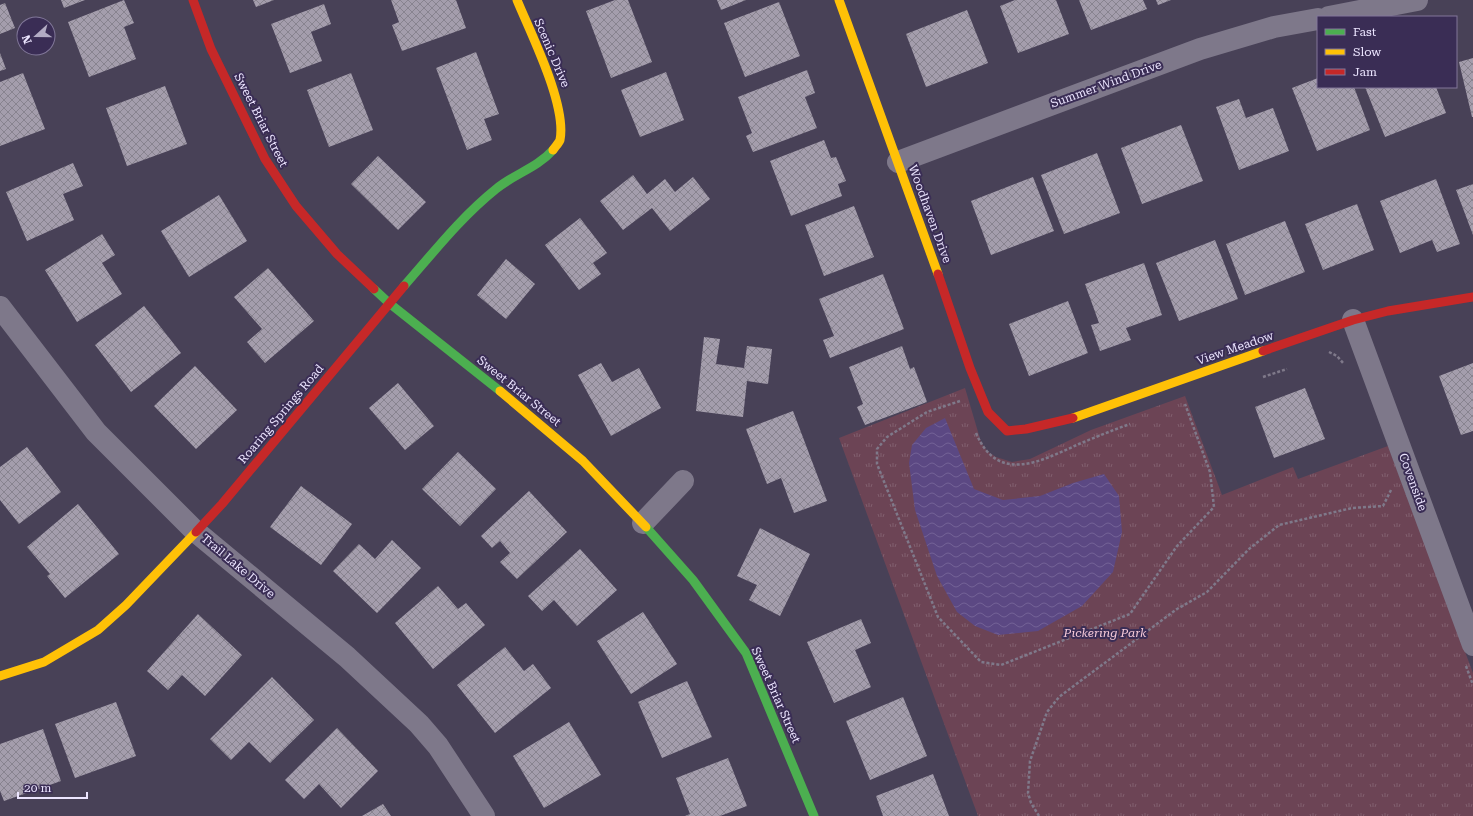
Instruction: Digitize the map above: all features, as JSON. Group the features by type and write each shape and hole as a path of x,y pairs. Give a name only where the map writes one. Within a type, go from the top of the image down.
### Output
{"street":[{"name":"Sweet Briar Street","path":"194,0 211,49 265,159 296,206 337,254 389,303 532,416 583,461 642,523 693,580 746,653 814,816"},
{"name":"Scenic Drive","path":"517,0 558,98 560,141"},
{"name":"Woodhaven Drive","path":"839,0 898,162 970,368 988,412 1007,431"},
{"path":"1334,16 1417,0"},
{"name":"Summer Wind Drive","path":"898,162 1200,49 1274,27 1317,19"},
{"name":"Roaring Springs Road","path":"0,676 44,662 98,630 126,605 222,504 389,303 466,214 497,188 524,173 546,158 560,141"},
{"name":"View Meadow","path":"1007,431 1026,429 1066,420 1354,320 1388,311 1473,297"},
{"name":"Trail Lake Drive","path":"0,307 96,432 195,531 347,657 419,724 438,746 484,816"},
{"name":"Covenside","path":"1354,320 1469,654"},
{"path":"642,523 684,481"}],"path":[{"path":"962,401 928,412 887,437 877,449 877,464 938,617 981,662 1001,665 1130,614 1177,546 1214,507 1210,472 1185,404"},
{"path":"1039,816 1031,803 1028,793 1030,761 1047,712 1059,697 1177,609 1207,592 1249,549 1278,525 1352,508 1383,506 1388,499 1392,486"},
{"path":"1469,654 1473,686"}],"green space":[{"name":"Pickering Park","path":"965,388 981,442 987,451 996,457 1012,462 1030,459 1091,430 1185,396 1222,495 1293,467 1298,479 1388,446 1473,673 1473,816 978,816 839,438"}],"water":[{"path":"945,418 974,489 1003,500 1040,496 1073,483 1104,474 1119,496 1122,532 1113,572 1082,606 1038,631 998,635 975,626 957,612 937,576 915,510 909,463 912,445 926,428"}],"building":[{"path":"61,0 85,0 64,8"},
{"path":"124,0 134,23 124,27 136,59 89,77 68,22"},
{"path":"253,0 274,0 256,7"},
{"path":"391,0 456,0 466,28 402,51 392,25 399,22"},
{"path":"615,0 628,0 652,62 611,78 586,11"},
{"path":"717,0 746,0 721,10"},
{"path":"1015,0 1056,0 1069,34 1018,53 1000,6"},
{"path":"1079,0 1143,0 1147,9 1091,30"},
{"path":"1156,0 1171,0 1158,5"},
{"path":"779,2 800,56 745,77 724,23"},
{"path":"5,3 15,28 0,34 0,5"},
{"path":"324,4 331,24 311,32 322,61 290,73 271,24"},
{"path":"967,10 988,63 926,87 906,34"},
{"path":"476,52 499,114 484,119 492,140 467,150 436,68"},
{"path":"0,53 6,69 0,71"},
{"path":"1473,58 1473,117 1472,117 1459,62"},
{"path":"807,70 815,93 805,97 817,128 753,152 746,136 752,133 738,97"},
{"path":"666,72 684,120 640,137 621,90"},
{"path":"23,73 45,129 0,146 0,82"},
{"path":"351,73 373,130 329,147 307,90"},
{"path":"1317,78 1317,88 1354,88 1370,130 1317,151 1292,88"},
{"path":"165,86 187,144 127,166 106,108"},
{"path":"1365,88 1436,88 1446,113 1385,137"},
{"path":"1239,99 1246,118 1273,108 1289,151 1239,170 1216,107"},
{"path":"1181,125 1203,181 1142,204 1121,148"},
{"path":"824,140 831,158 836,157 846,181 838,184 842,196 791,216 770,161"},
{"path":"1097,153 1120,213 1064,234 1041,175"},
{"path":"378,156 426,202 398,230 351,184"},
{"path":"73,163 83,186 63,194 74,220 27,241 6,192"},
{"path":"633,175 647,194 665,179 675,192 693,177 710,199 670,231 652,208 623,230 600,201"},
{"path":"1033,177 1054,231 991,255 971,201"},
{"path":"1436,179 1460,244 1437,252 1432,240 1400,253 1380,201"},
{"path":"1473,184 1473,235 1456,190"},
{"path":"219,195 247,241 189,277 161,231"},
{"path":"1357,204 1374,250 1323,270 1305,224"},
{"path":"854,206 874,257 824,276 805,225"},
{"path":"580,218 607,253 593,263 601,274 579,290 545,245"},
{"path":"1285,221 1305,272 1245,295 1226,244"},
{"path":"102,234 115,255 102,263 122,294 77,322 45,270"},
{"path":"1215,240 1238,299 1179,321 1156,263"},
{"path":"506,259 535,284 506,319 477,295"},
{"path":"1144,263 1162,315 1126,328 1131,340 1100,351 1091,325 1099,323 1085,284"},
{"path":"268,268 314,321 265,363 247,342 262,329 234,297"},
{"path":"883,274 904,329 830,358 823,340 834,336 819,299"},
{"path":"1068,301 1088,353 1029,376 1009,324"},
{"path":"144,306 181,353 131,392 95,345"},
{"path":"704,337 720,339 716,364 744,368 747,346 772,349 768,384 747,381 743,417 696,411"},
{"path":"902,346 910,369 914,367 927,402 865,425 857,407 863,404 849,367"},
{"path":"601,363 612,382 639,368 661,408 611,436 578,375"},
{"path":"1473,363 1473,431 1461,435 1439,376"},
{"path":"195,366 237,410 196,449 154,406"},
{"path":"398,383 434,426 405,450 369,408"},
{"path":"1305,388 1325,439 1274,458 1255,407"},
{"path":"793,411 827,501 794,513 781,478 767,484 746,429"},
{"path":"27,447 61,492 19,524 0,500 0,467"},
{"path":"458,452 496,489 460,526 422,489"},
{"path":"301,486 352,524 321,565 270,527"},
{"path":"529,491 567,532 517,579 500,562 510,553 500,541 492,548 481,536"},
{"path":"78,504 119,554 65,598 47,576 50,574 27,547"},
{"path":"760,528 810,554 780,616 749,600 757,585 737,576"},
{"path":"392,540 421,568 377,613 333,571 359,544 375,559"},
{"path":"580,549 617,590 577,626 554,600 542,611 528,596"},
{"path":"438,586 458,609 466,603 485,625 433,669 395,623"},
{"path":"643,612 677,664 631,694 597,641"},
{"path":"198,614 242,655 205,696 182,675 168,690 147,671"},
{"path":"861,619 871,643 855,650 871,687 834,703 807,642"},
{"path":"505,647 524,671 533,664 551,688 495,733 457,685"},
{"path":"272,677 314,720 270,763 249,742 231,760 210,739"},
{"path":"687,681 712,737 662,758 638,702"},
{"path":"903,697 927,756 870,780 846,721"},
{"path":"116,702 136,756 75,778 55,724"},
{"path":"569,722 601,775 544,808 513,756"},
{"path":"337,728 378,771 341,808 319,784 304,799 285,780"},
{"path":"43,729 61,781 4,801 0,791 0,744"},
{"path":"728,758 747,806 720,816 685,816 690,814 676,778"},
{"path":"933,774 949,816 883,816 876,796"},
{"path":"383,804 391,816 362,816"}],"traffic: fast":[{"path":"404,286 448,236 483,200 510,179 540,162 553,150"},
{"path":"374,289 389,303 500,391"},
{"path":"646,527 693,580 746,653 814,816"}],"traffic: slow":[{"path":"517,0 539,50 558,108 561,125 560,140 553,150"},
{"path":"839,0 938,274"},
{"path":"1073,418 1263,351"},
{"path":"500,391 583,461 646,527"},
{"path":"0,676 44,662 98,630 126,605 196,532"}],"traffic: jam":[{"path":"193,0 211,49 265,159 296,206 337,254 374,289"},
{"path":"938,274 970,368 988,412 1007,431 1026,429 1073,418"},
{"path":"196,532 222,504 404,286"},
{"path":"1263,351 1353,320 1388,311 1473,297"}]}
